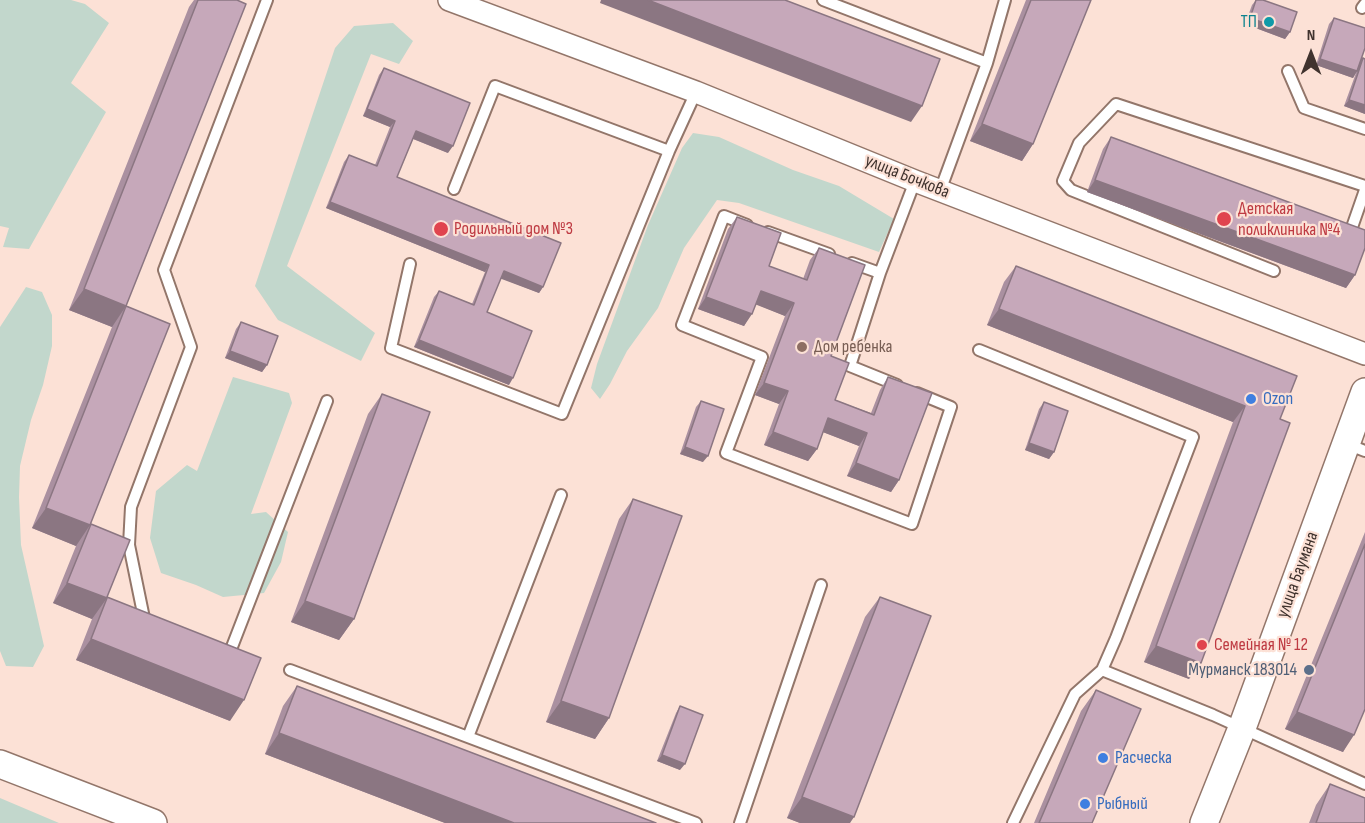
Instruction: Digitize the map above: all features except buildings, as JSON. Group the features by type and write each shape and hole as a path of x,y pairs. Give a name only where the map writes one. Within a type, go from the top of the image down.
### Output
{"street":[{"name":"улица Бочкова","path":"449,0 696,92 940,191 1365,354"},
{"name":"улица Баумана","path":"1204,823 1356,448 1365,392"},
{"path":"0,764 153,823"}],"lane":[{"path":"156,629 145,625 129,545 131,507 191,347 164,270 267,0"},
{"path":"823,0 987,63"},
{"path":"940,191 987,63 1005,0"},
{"path":"1288,71 1304,108 1365,129"},
{"path":"454,189 495,87 669,151"},
{"path":"411,264 391,348 562,414 669,151 696,92"},
{"path":"1274,271 1071,190 1063,181 1079,143 1116,104 1365,188 1350,233"},
{"path":"836,257 724,216 682,326 762,357 726,453 912,524 951,407 850,366 880,273 915,181"},
{"path":"847,261 880,273"},
{"path":"979,350 1193,437 1116,638 1101,670 1075,694 1013,823"},
{"path":"209,645 230,652 327,400"},
{"path":"468,737 561,495"},
{"path":"740,823 821,585"},
{"path":"290,670 696,823"},
{"path":"1101,670 1214,715 1365,784"}],"green space":[{"path":"0,0 71,0 85,4 109,23 71,83 106,112 29,249 3,247 9,228 0,226"},
{"path":"393,23 413,41 399,64 371,54 287,266 375,333 361,361 278,320 255,286 335,48 354,26"},
{"path":"693,133 719,137 793,170 839,186 894,219 879,252 739,203 717,200 684,248 658,308 627,351 600,399 591,388 597,364 648,225 682,148"},
{"path":"26,287 42,292 52,315 52,346 20,466 21,545 44,646 33,667 6,666 0,651 0,327"},
{"path":"233,377 289,393 292,403 251,514 266,512 288,532 281,562 264,593 223,597 161,573 150,538 156,491 187,465 197,471"},
{"path":"0,798 59,823 0,823"}],"place":[{"name":"ТП","path":"1269,22"},
{"name":"Детская поликлиника №4","path":"1224,219"},
{"name":"Родильный дом №3","path":"441,229"},
{"name":"Дом ребенка","path":"802,347"},
{"name":"Ozon","path":"1251,399"},
{"name":"Семейная № 12","path":"1202,645"},
{"name":"Мурманск 183014","path":"1309,670"},
{"name":"Расческа","path":"1103,758"},
{"name":"Рыбный","path":"1085,804"}]}
